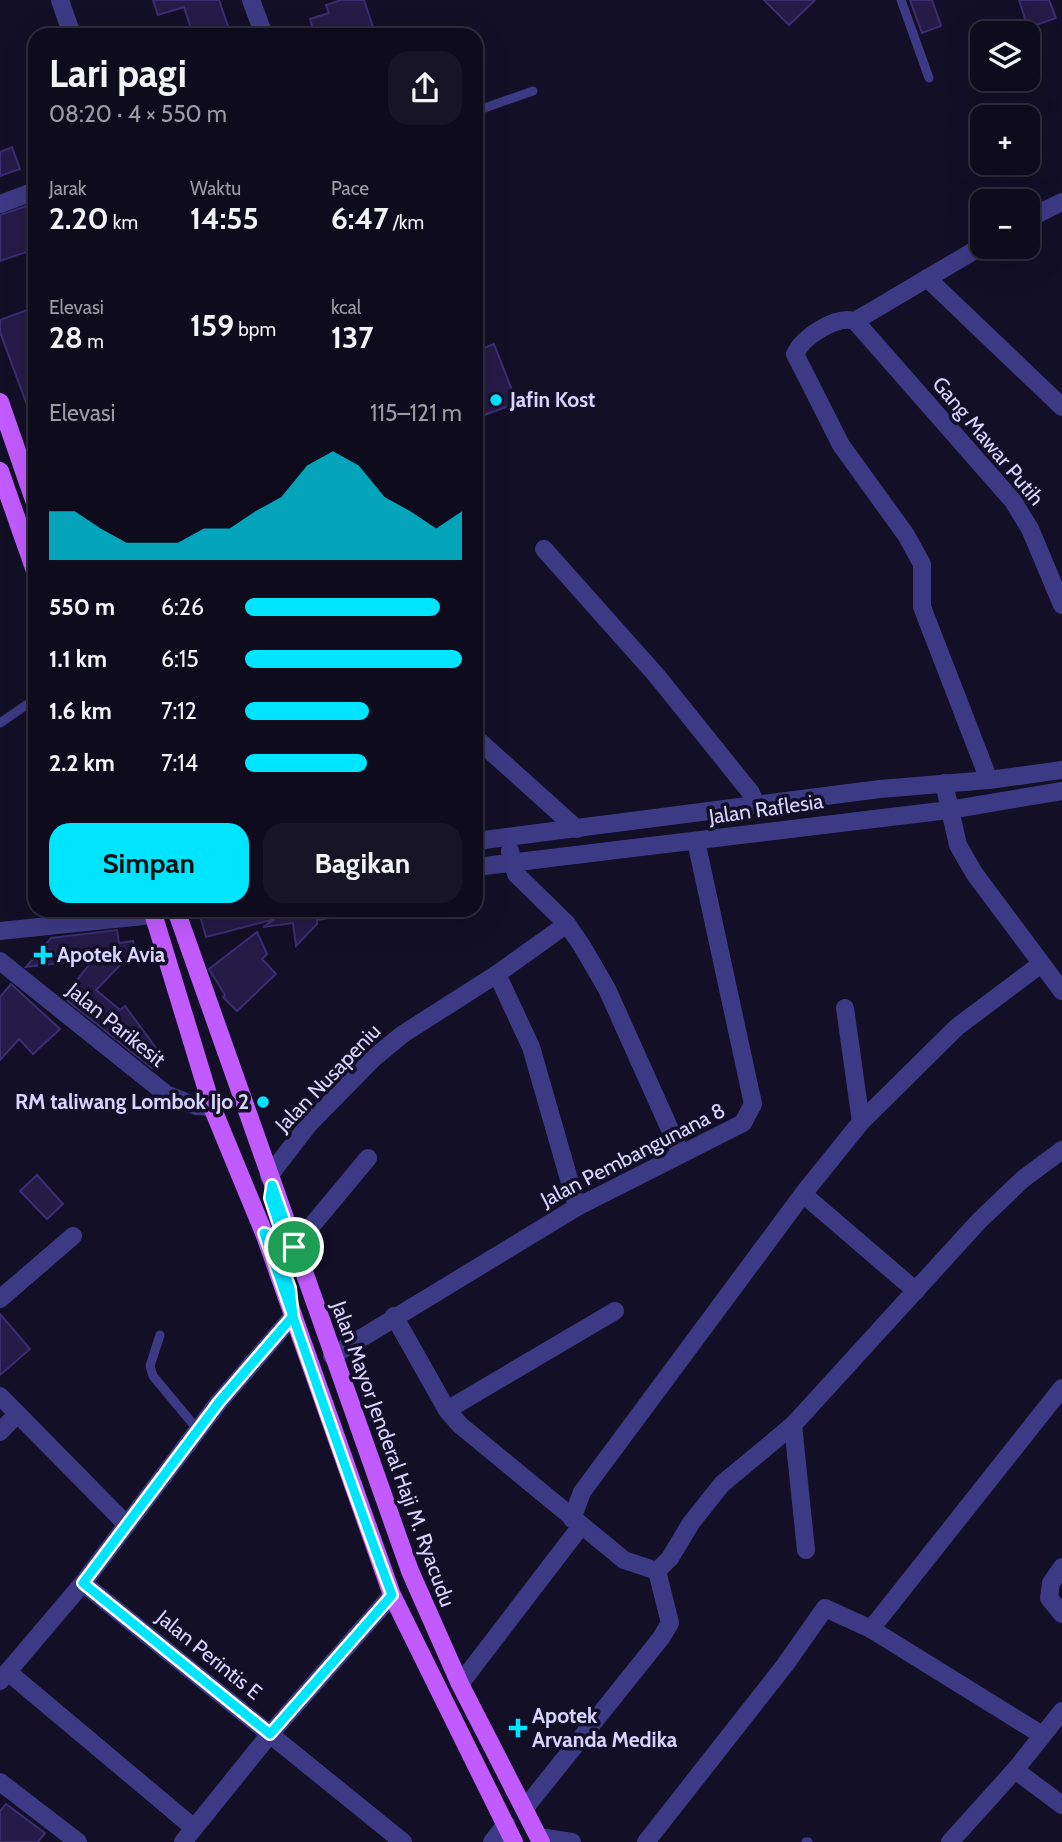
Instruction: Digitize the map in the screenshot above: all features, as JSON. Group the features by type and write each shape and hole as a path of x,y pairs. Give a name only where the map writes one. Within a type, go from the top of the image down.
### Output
{"main road":[{"path":"0,402 28,483"},
{"path":"0,471 28,551"},
{"path":"155,917 212,1107 264,1233 392,1595 514,1842"},
{"name":"Jalan Mayor Jenderal Haji M. Ryacudu","path":"178,917 410,1571 460,1684 526,1808 540,1840"},
{"path":"264,1233 275,1237 281,1231 270,1198 271,1180"},
{"path":"291,1310 290,1288 278,1252 282,1247 294,1247"}],"street":[{"path":"60,0 70,28"},
{"path":"251,0 261,28"},
{"path":"0,204 28,194"},
{"path":"1040,213 1062,202"},
{"path":"970,253 855,321 835,322 812,336 795,355 841,445 906,536 922,564 922,607 989,780"},
{"path":"927,278 1062,407"},
{"name":"Gang Mawar Putih","path":"855,321 1013,501 1030,529 1062,605"},
{"path":"544,549 657,676 751,793 757,806"},
{"path":"483,744 577,829"},
{"name":"Jalan Raflesia","path":"483,864 510,850 577,829 1062,770"},
{"path":"944,785 958,845 974,873 1062,991"},
{"name":"Jalan Raflesia","path":"483,843 510,850 696,841 1062,791"},
{"name":"Jalan Pembangunana 8","path":"332,1356 577,1208 743,1123 752,1104 696,841"},
{"path":"510,850 516,874 567,924 607,989 681,1154"},
{"path":"0,931 113,917"},
{"name":"Jalan Nusapeniu","path":"271,1180 309,1124 375,1057 403,1034 497,974 567,924"},
{"name":"Jalan Parikesit","path":"0,961 166,1094 196,1106 212,1107"},
{"path":"460,1684 576,1523 582,1492 803,1194 861,1122 957,1027 1041,964"},
{"path":"497,974 531,1047 577,1208"},
{"path":"845,1008 861,1122"},
{"path":"657,1571 670,1558 691,1523 722,1484 793,1425 979,1221 1023,1179 1062,1150"},
{"path":"294,1247 368,1158"},
{"path":"803,1194 916,1291"},
{"path":"0,1299 73,1236"},
{"path":"194,1828 4,1676 83,1583 291,1310"},
{"path":"447,1410 615,1311"},
{"path":"394,1317 447,1410 460,1425 624,1560 657,1571"},
{"path":"871,1629 1062,1388"},
{"path":"0,1396 127,1525"},
{"path":"0,1432 17,1414"},
{"path":"793,1425 806,1550"},
{"path":"1062,1567 1051,1583 1049,1598 1062,1614"},
{"path":"526,1808 650,1654 670,1623 657,1571"},
{"name":"Jalan Perintis E","path":"83,1583 403,1842"},
{"path":"183,1842 270,1734 392,1595"},
{"path":"646,1842 785,1665 825,1608 871,1629 1042,1735"},
{"path":"950,1842 1015,1770 1062,1711"},
{"path":"1015,1770 1062,1805"},
{"path":"0,1782 78,1842"},
{"path":"492,1842 506,1824"},
{"path":"540,1840 572,1842"}],"lane":[{"path":"901,0 929,78"},
{"path":"483,109 533,91"},
{"path":"0,723 28,704"},
{"path":"160,1335 150,1366 153,1377 198,1430"}],"building":[{"path":"153,0 219,0 229,28 191,28 184,7 158,15"},
{"path":"341,0 364,0 373,27 313,28 310,19 329,13 326,5"},
{"path":"764,0 815,0 789,25"},
{"path":"910,0 932,0 941,26 922,33"},
{"path":"1019,0 1049,0 1056,18 1040,24 1040,21 1026,21"},
{"path":"12,147 20,169 0,176 0,152"},
{"path":"28,205 28,251 0,261 0,215"},
{"path":"28,310 28,408 0,332 0,320"},
{"path":"494,344 517,403 483,415 483,348"},
{"path":"200,917 330,917 317,920 317,924 296,946 293,923 263,927 275,919 206,937"},
{"path":"117,930 119,943 133,941 136,957 124,961 96,990 120,1010 125,1006 162,1056 152,1068 63,997 94,959 26,967 51,938"},
{"path":"257,932 267,954 262,959 276,974 237,1011 223,997 225,995 209,969"},
{"path":"11,984 60,1029 33,1054 19,1039 0,1060 0,997"},
{"path":"37,1175 63,1204 47,1219 20,1191"},
{"path":"0,1314 30,1349 0,1375"},
{"path":"6,1804 45,1833 38,1842 0,1842 0,1811"}],"place":[{"name":"Jafin Kost","path":"496,400"},
{"name":"Apotek Avia","path":"43,955"},
{"name":"RM taliwang Lombok Ijo 2","path":"263,1102"},
{"name":"Apotek Arvanda Medika","path":"518,1728"}],"route":[{"path":"294,1247 272,1185 270,1198 281,1231 275,1237 264,1233 289,1304 321,1397 378,1559 392,1595 270,1734 83,1583 219,1402 293,1316 289,1304 290,1288 278,1252 282,1247 294,1247"}]}
